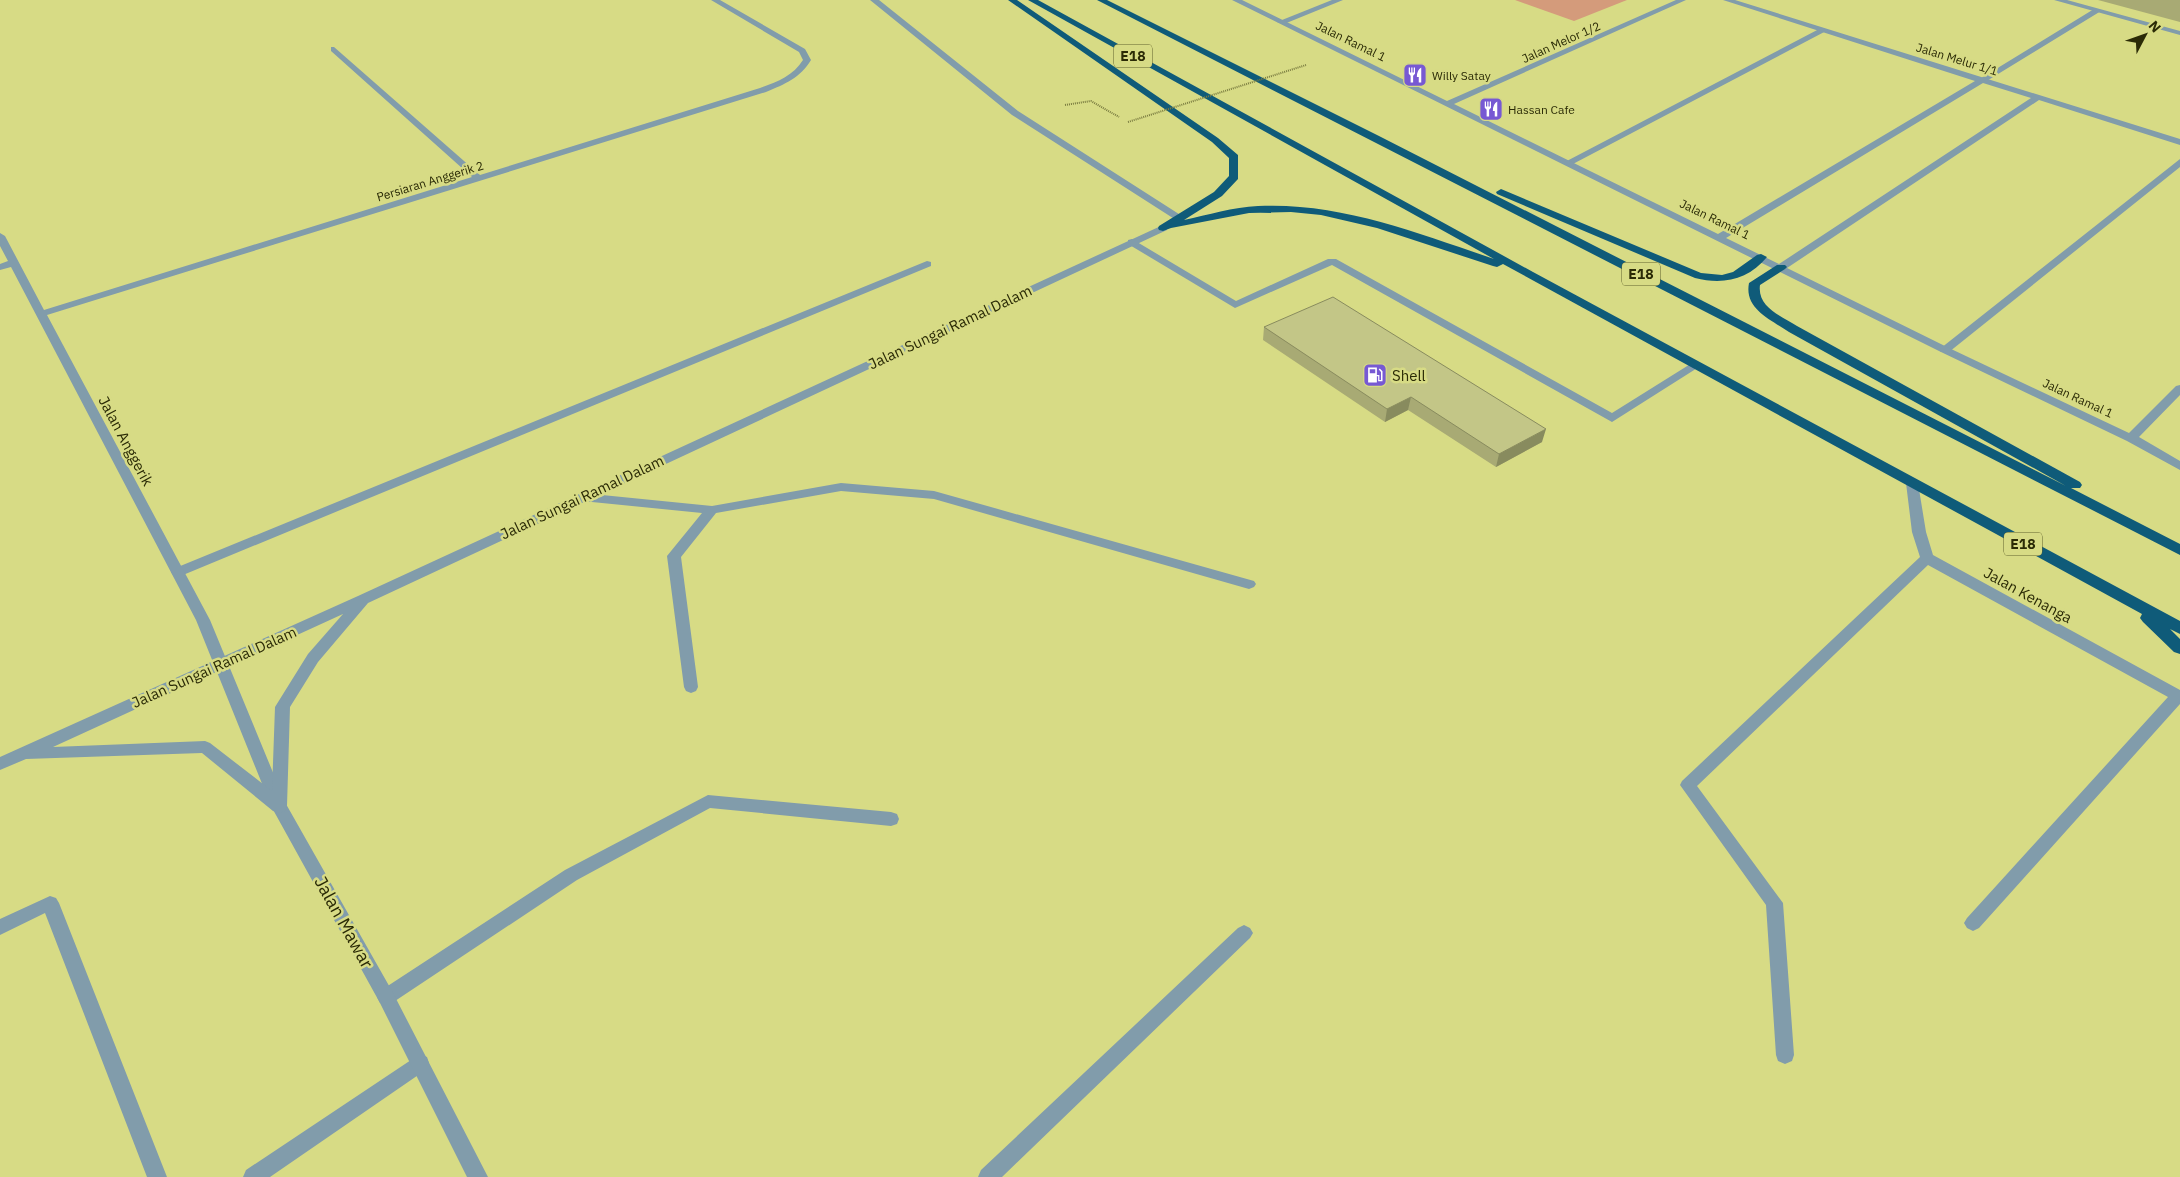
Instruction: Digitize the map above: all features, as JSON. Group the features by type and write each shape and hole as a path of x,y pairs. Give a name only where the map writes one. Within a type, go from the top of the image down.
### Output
{"highway":[{"path":"1012,0 1215,140 1234,157 1234,177 1218,194 1163,228"},
{"name":"E18","path":"1032,0 1696,366 2180,628"},
{"name":"E18","path":"1102,1 1376,138 2180,550"},
{"path":"1376,138 1699,276 1723,279 1737,274 1761,257"},
{"path":"1163,228 1258,209 1290,208 1318,211 1376,224 1529,274"},
{"path":"1781,267 1755,283 1753,294 1760,307 1793,329 2180,543"},
{"name":"E18","path":"2134,604 2180,648"}],"street":[{"name":"Persiaran Anggerik 2","path":"41,314 479,179 786,81 802,71 807,60 802,51 715,0"},
{"path":"874,0 1016,113 1179,218"},
{"name":"Jalan Ramal 1","path":"1236,0 1761,257 1944,350 2131,438 2180,466"},
{"path":"1281,22 1339,0"},
{"name":"Jalan Melor 1/2","path":"1448,104 1682,0"},
{"name":"Jalan Melur 1/1","path":"1727,0 2180,142"},
{"path":"2058,0 2180,34"},
{"path":"1720,237 2097,10"},
{"path":"1568,163 1824,30"},
{"path":"334,49 479,179"},
{"path":"1781,267 2038,97"},
{"path":"1944,350 2180,162"},
{"name":"Jalan Sungai Ramal Dalam","path":"0,764 363,599 1163,228"},
{"name":"Jalan Anggerik","path":"0,236 178,572 222,663"},
{"path":"1132,242 1235,305 1332,261 1612,418 1696,366"},
{"path":"0,267 14,263"},
{"path":"178,572 927,264"},
{"path":"2131,438 2180,388"},
{"path":"1785,1055 1774,903 1688,785 1927,558 1919,532 1912,483"},
{"path":"582,497 712,510 842,487 934,495 1249,584"},
{"path":"691,687 674,556 712,510"},
{"name":"Jalan Kenanga","path":"1927,558 2179,697"},
{"path":"279,806 283,707 313,658 363,599"},
{"name":"Jalan Mawar","path":"222,663 279,806 386,997 478,1177"},
{"path":"1973,922 2179,697"},
{"path":"23,754 138,748 205,748 279,806"},
{"path":"386,997 571,875 708,802 891,819"},
{"path":"0,927 50,903 157,1177"},
{"path":"988,1177 1244,933"},
{"path":"254,1177 420,1063"}],"path":[{"path":"1128,122 1306,65"},
{"path":"1091,101 1120,118"}],"shaded area":[{"path":"1515,0 1627,0 1574,21"}],"building":[{"name":"Shell","path":"1333,297 1546,429 1499,454 1411,397 1387,409 1264,327"}],"place":[{"name":"Willy Satay","path":"1415,75"},
{"name":"Hassan Cafe","path":"1491,109"},
{"name":"Shell","path":"1375,375"}]}
